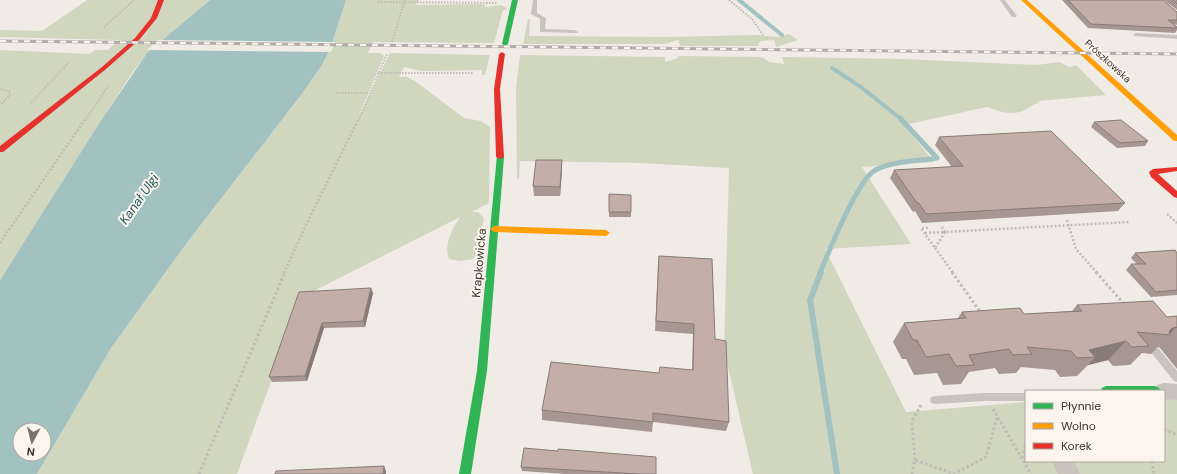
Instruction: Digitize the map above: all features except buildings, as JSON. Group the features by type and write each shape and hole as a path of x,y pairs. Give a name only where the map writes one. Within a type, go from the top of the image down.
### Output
{"street":[{"path":"0,150 104,68 137,39 154,18 161,0"},
{"name":"Prószkowska","path":"1024,0 1177,139"},
{"path":"505,44 515,1"},
{"name":"Krapkowicka","path":"465,474 483,365 500,158 497,82 502,54"},
{"path":"1177,169 1153,172 1154,175 1177,195"},
{"path":"494,229 606,233"},
{"path":"1165,391 1177,392"},
{"path":"1063,462 1070,474"}],"lane":[{"path":"535,0 534,14 543,18 542,31 575,32"},
{"path":"1002,0 1014,16"},
{"path":"1136,35 1177,38"},
{"path":"1156,352 1177,378"},
{"path":"935,400 985,397 1025,397"}],"path":[{"path":"104,28 134,0"},
{"path":"729,0 752,19 763,35"},
{"path":"392,42 405,1"},
{"path":"378,2 515,1"},
{"path":"199,474 272,300 306,226 351,136 387,54"},
{"path":"28,106 70,61"},
{"path":"378,73 473,73"},
{"path":"0,243 111,82"},
{"path":"0,90 9,91 10,95 0,105"},
{"path":"336,93 369,93"},
{"path":"1167,214 1177,223"},
{"path":"1067,220 1076,249 1127,307"},
{"path":"925,233 1129,222"},
{"path":"942,227 946,232"},
{"path":"928,228 921,228 983,316"},
{"path":"935,248 946,232"},
{"path":"985,397 1032,474"},
{"path":"912,474 915,460 912,421 925,400 935,400"},
{"path":"915,460 954,474 986,458 997,417"},
{"path":"1165,429 1177,435"},
{"path":"1022,458 1025,448"},
{"path":"1152,462 1154,474"}],"green space":[{"path":"87,0 210,0 147,53 132,73 0,280 0,50 90,54 95,50 108,50 119,40 0,37 0,30 42,31"},
{"path":"346,0 419,0 415,5 482,4 487,7 501,5 507,8 506,10 503,10 494,43 373,42 368,53 380,53 384,56 355,125 390,53 490,55 485,75 482,75 482,70 421,71 404,67 399,77 407,77 415,81 464,118 481,121 490,127 489,203 472,212 478,212 484,218 479,241 480,249 473,259 459,261 449,259 447,254 448,242 460,217 302,297 237,474 37,474 44,462 52,462 52,448 111,348 186,244 301,95 322,65 331,47"},
{"path":"528,19 530,19 529,36 666,37 756,35 778,37 789,34 798,40 776,47 774,40 761,41 758,44 759,46 679,46 678,40 665,44 523,44"},
{"path":"520,55 665,57 665,62 678,58 678,56 762,57 769,62 784,64 782,57 903,59 1037,65 1059,62 1069,67 1076,65 1106,95 1038,101 1040,103 1015,113 1001,112 987,107 904,125 934,162 862,167 911,244 825,249 906,412 1025,402 1025,462 1165,462 1165,393 1177,392 1177,474 753,474 724,350 729,168 641,163 520,161 519,179 517,179 516,88"}],"water":[{"name":"Kanał Ulgi","path":"210,0 346,0 331,47 322,65 301,95 186,244 111,348 52,448 52,422 12,422 12,462 44,462 37,474 0,474 0,280 97,127 147,53"}],"pier":[{"path":"158,40 335,42 331,52 147,50"}],"waterway":[{"path":"739,0 782,35"},
{"path":"832,68 861,87 901,119"},
{"path":"820,273 851,203 859,189 874,171 888,165 937,158 901,119"},
{"path":"821,272 810,300 837,474"}],"railway":[{"path":"0,41 1177,54"}],"traffic: fast":[{"path":"505,44 515,0"},
{"path":"465,474 482,371 500,157"}],"traffic: slow":[{"path":"1024,0 1177,139"},
{"path":"494,229 606,233"}],"traffic: jam":[{"path":"0,150 104,68 137,39 154,18 161,0"},
{"path":"500,157 497,89 502,54"},
{"path":"1177,169 1153,172 1154,175 1177,195"}]}
